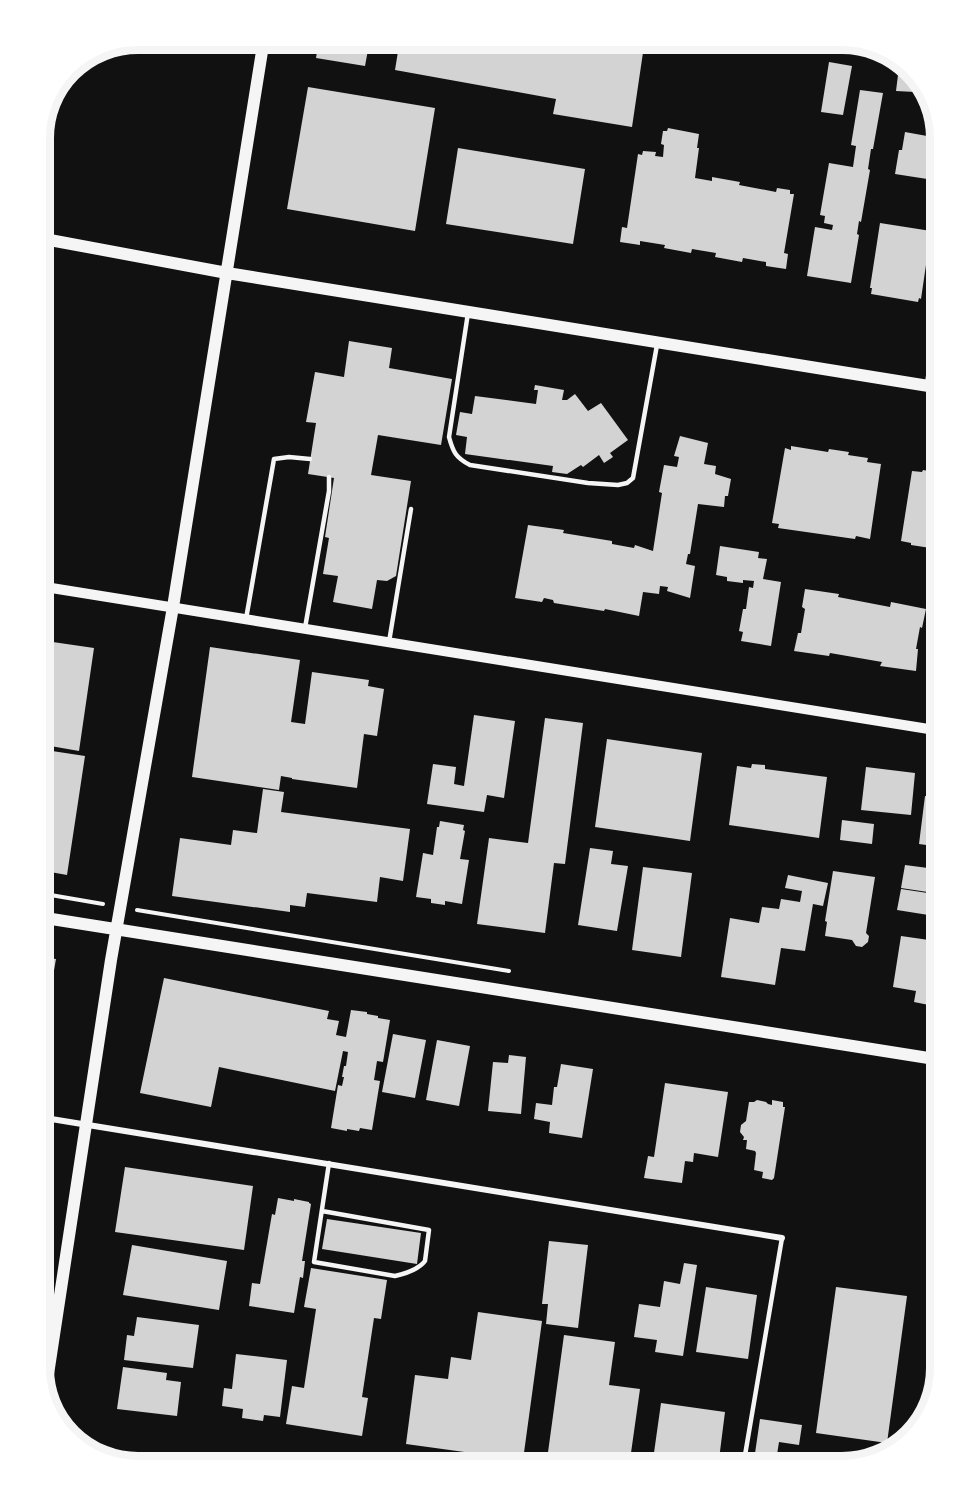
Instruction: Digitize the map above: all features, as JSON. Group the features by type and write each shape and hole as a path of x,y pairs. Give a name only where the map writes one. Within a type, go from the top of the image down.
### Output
{"main road":[{"path":"50,1360 116,930 173,607 262,50"},
{"path":"50,240 227,273 930,386"},
{"path":"50,919 930,1058"}],"street":[{"path":"50,588 930,729"},
{"path":"50,1119 782,1238"}],"lane":[{"path":"468,311 449,437 452,450 460,460 470,465 588,483 618,485 627,483 633,478 658,342"},
{"path":"927,386 930,365"},
{"path":"246,619 274,459 289,457 310,459"},
{"path":"305,628 329,477"},
{"path":"389,642 411,509"},
{"path":"322,1211 429,1230 425,1262 423,1265 395,1276 314,1262 329,1163"},
{"path":"745,1456 782,1238"}],"path":[{"path":"50,894 69,897"}],"building":[{"path":"317,50 368,50 365,66 316,58"},
{"path":"398,50 643,50 632,127 553,114 556,99 395,70"},
{"path":"829,62 852,66 843,115 821,112"},
{"path":"899,70 919,94 915,92 896,91"},
{"path":"308,87 435,108 415,231 287,209"},
{"path":"860,90 883,93 873,149 871,149 868,169 870,170 861,222 859,221 851,283 807,276 815,227 832,230 833,225 824,223 825,216 820,215 829,163 853,167 856,146 851,145"},
{"path":"929,122 930,179 895,174 905,132 927,136"},
{"path":"668,128 699,134 695,178 712,181 712,177 776,192 777,188 790,190 790,194 794,194 784,253 788,254 786,269 766,266 766,262 743,258 742,262 715,257 716,253 692,249 691,253 664,248 665,245 640,241 640,245 620,242 622,227 627,228 638,154 642,155 643,151 656,152 655,156 663,157 664,145 661,144 663,131 667,131"},
{"path":"458,148 585,169 573,244 446,224"},
{"path":"880,223 930,231 921,299 919,298 918,302 871,294 872,288 870,288"},
{"path":"349,341 392,348 389,368 452,379 441,445 378,435 371,475 411,481 396,576 387,581 377,580 372,609 333,602 338,576 323,574 329,538 325,537 334,478 308,474 316,423 306,422 315,372 344,377"},
{"path":"535,385 564,390 562,400 567,400 575,394 588,411 601,403 628,440 610,453 613,457 604,463 599,455 583,467 581,465 567,474 552,472 553,466 465,454 467,437 456,435 460,412 472,414 475,396 536,404 538,390 534,390"},
{"path":"680,436 708,443 704,464 716,466 715,474 731,479 724,507 698,504 690,554 688,554 686,564 695,566 690,598 667,591 668,587 660,586 659,594 643,592 639,616 554,603 553,600 544,598 542,602 515,598 528,525 564,530 563,533 612,541 612,544 634,548 635,545 653,551 664,465 677,467 679,457 674,456"},
{"path":"791,446 828,452 829,449 849,452 848,455 868,458 867,462 881,464 870,539 778,528 779,524 772,523 785,448 791,450"},
{"path":"923,470 930,471 930,548 901,541 912,471 922,472"},
{"path":"720,546 759,552 758,558 767,559 763,579 781,582 771,646 741,641 743,632 739,631 743,609 746,609 749,587 753,588 754,581 743,580 743,583 727,581 727,577 716,575"},
{"path":"805,589 839,594 838,597 890,607 891,602 926,609 916,649 918,649 916,671 880,666 882,662 830,653 829,656 794,651 798,633 801,633 805,609 802,607"},
{"path":"50,642 94,648 79,751 50,746"},
{"path":"210,647 300,660 291,722 305,724 312,672 369,680 368,686 384,689 377,736 364,734 357,788 281,776 279,790 192,777"},
{"path":"474,715 515,721 504,798 487,795 484,812 427,804 433,764 456,767 454,784 464,786"},
{"path":"545,718 583,723 565,864 554,863 545,933 477,924 489,838 528,843"},
{"path":"607,739 702,753 690,841 595,827"},
{"path":"50,751 85,756 67,875 50,872"},
{"path":"752,764 765,765 765,769 827,777 819,838 729,825 737,766 751,768"},
{"path":"866,767 915,773 911,815 861,810"},
{"path":"263,789 284,792 281,812 410,829 403,881 380,877 377,902 307,893 305,907 290,905 290,912 172,896 180,838 231,845 233,830 257,833"},
{"path":"925,796 930,797 930,846 919,844"},
{"path":"842,820 874,824 872,844 840,840"},
{"path":"440,821 464,825 460,859 469,860 462,904 445,901 445,905 431,903 431,899 416,897 423,853 433,855"},
{"path":"590,848 613,851 611,864 628,866 617,931 578,925"},
{"path":"905,865 928,868 930,892 901,888"},
{"path":"643,867 692,873 681,957 632,950"},
{"path":"833,871 875,877 866,933 869,936 868,942 862,947 856,946 852,940 825,936 827,922 825,921"},
{"path":"788,875 828,883 823,906 813,904 805,951 781,948 775,985 721,977 730,918 759,923 762,907 779,909 781,899 800,902 802,891 785,888"},
{"path":"901,889 930,893 930,915 897,910"},
{"path":"930,934 929,1005 914,1002 916,991 893,987 901,936 929,940"},
{"path":"50,958 56,959 50,994"},
{"path":"164,978 329,1011 327,1019 339,1021 336,1035 346,1037 351,1010 367,1012 378,1018 390,1020 383,1062 377,1061 374,1080 380,1081 372,1130 360,1128 359,1131 347,1129 347,1131 331,1128 338,1085 342,1086 344,1066 346,1066 348,1052 343,1051 335,1091 219,1067 211,1107 140,1093"},
{"path":"393,1034 426,1040 415,1098 382,1092"},
{"path":"437,1040 470,1046 459,1106 426,1100"},
{"path":"509,1055 526,1057 521,1114 488,1111 493,1062 508,1063"},
{"path":"561,1064 593,1069 582,1138 549,1133 550,1122 534,1119 536,1103 552,1105 554,1087 557,1087"},
{"path":"665,1083 728,1092 718,1157 694,1153 693,1162 685,1161 682,1183 644,1178 648,1156 654,1157"},
{"path":"757,1100 772,1105 772,1100 783,1102 783,1107 785,1107 772,1180 762,1178 763,1172 754,1170 756,1153 746,1149 747,1140 743,1140 744,1137 740,1132 741,1125 746,1121 749,1102"},
{"path":"125,1167 253,1186 244,1250 115,1232"},
{"path":"278,1198 294,1201 294,1199 311,1204 302,1261 305,1261 303,1278 300,1277 294,1313 249,1306 252,1283 260,1284 272,1214 275,1215"},
{"path":"327,1219 421,1233 417,1264 322,1249"},
{"path":"549,1241 588,1245 578,1328 546,1324 548,1304 542,1304"},
{"path":"132,1245 227,1261 219,1310 123,1295"},
{"path":"684,1263 697,1265 683,1356 655,1352 657,1340 634,1337 639,1304 660,1307 664,1281 680,1284"},
{"path":"311,1268 387,1280 381,1319 374,1318 362,1397 368,1398 362,1436 286,1424 292,1386 304,1388 316,1309 304,1307"},
{"path":"706,1287 757,1295 748,1359 696,1352"},
{"path":"836,1287 907,1296 887,1443 816,1433"},
{"path":"478,1312 542,1321 524,1456 494,1456 406,1444 415,1375 448,1379 451,1357 471,1360"},
{"path":"137,1317 199,1325 193,1368 124,1360 127,1335 134,1336"},
{"path":"564,1335 615,1342 609,1385 640,1389 631,1456 548,1456"},
{"path":"236,1354 287,1360 280,1417 264,1415 263,1421 242,1418 243,1409 222,1406 224,1388 232,1389"},
{"path":"123,1367 167,1373 166,1380 181,1382 177,1416 117,1409"},
{"path":"661,1403 725,1412 719,1456 654,1456"},
{"path":"760,1419 802,1425 799,1445 779,1442 777,1456 755,1456"}]}
